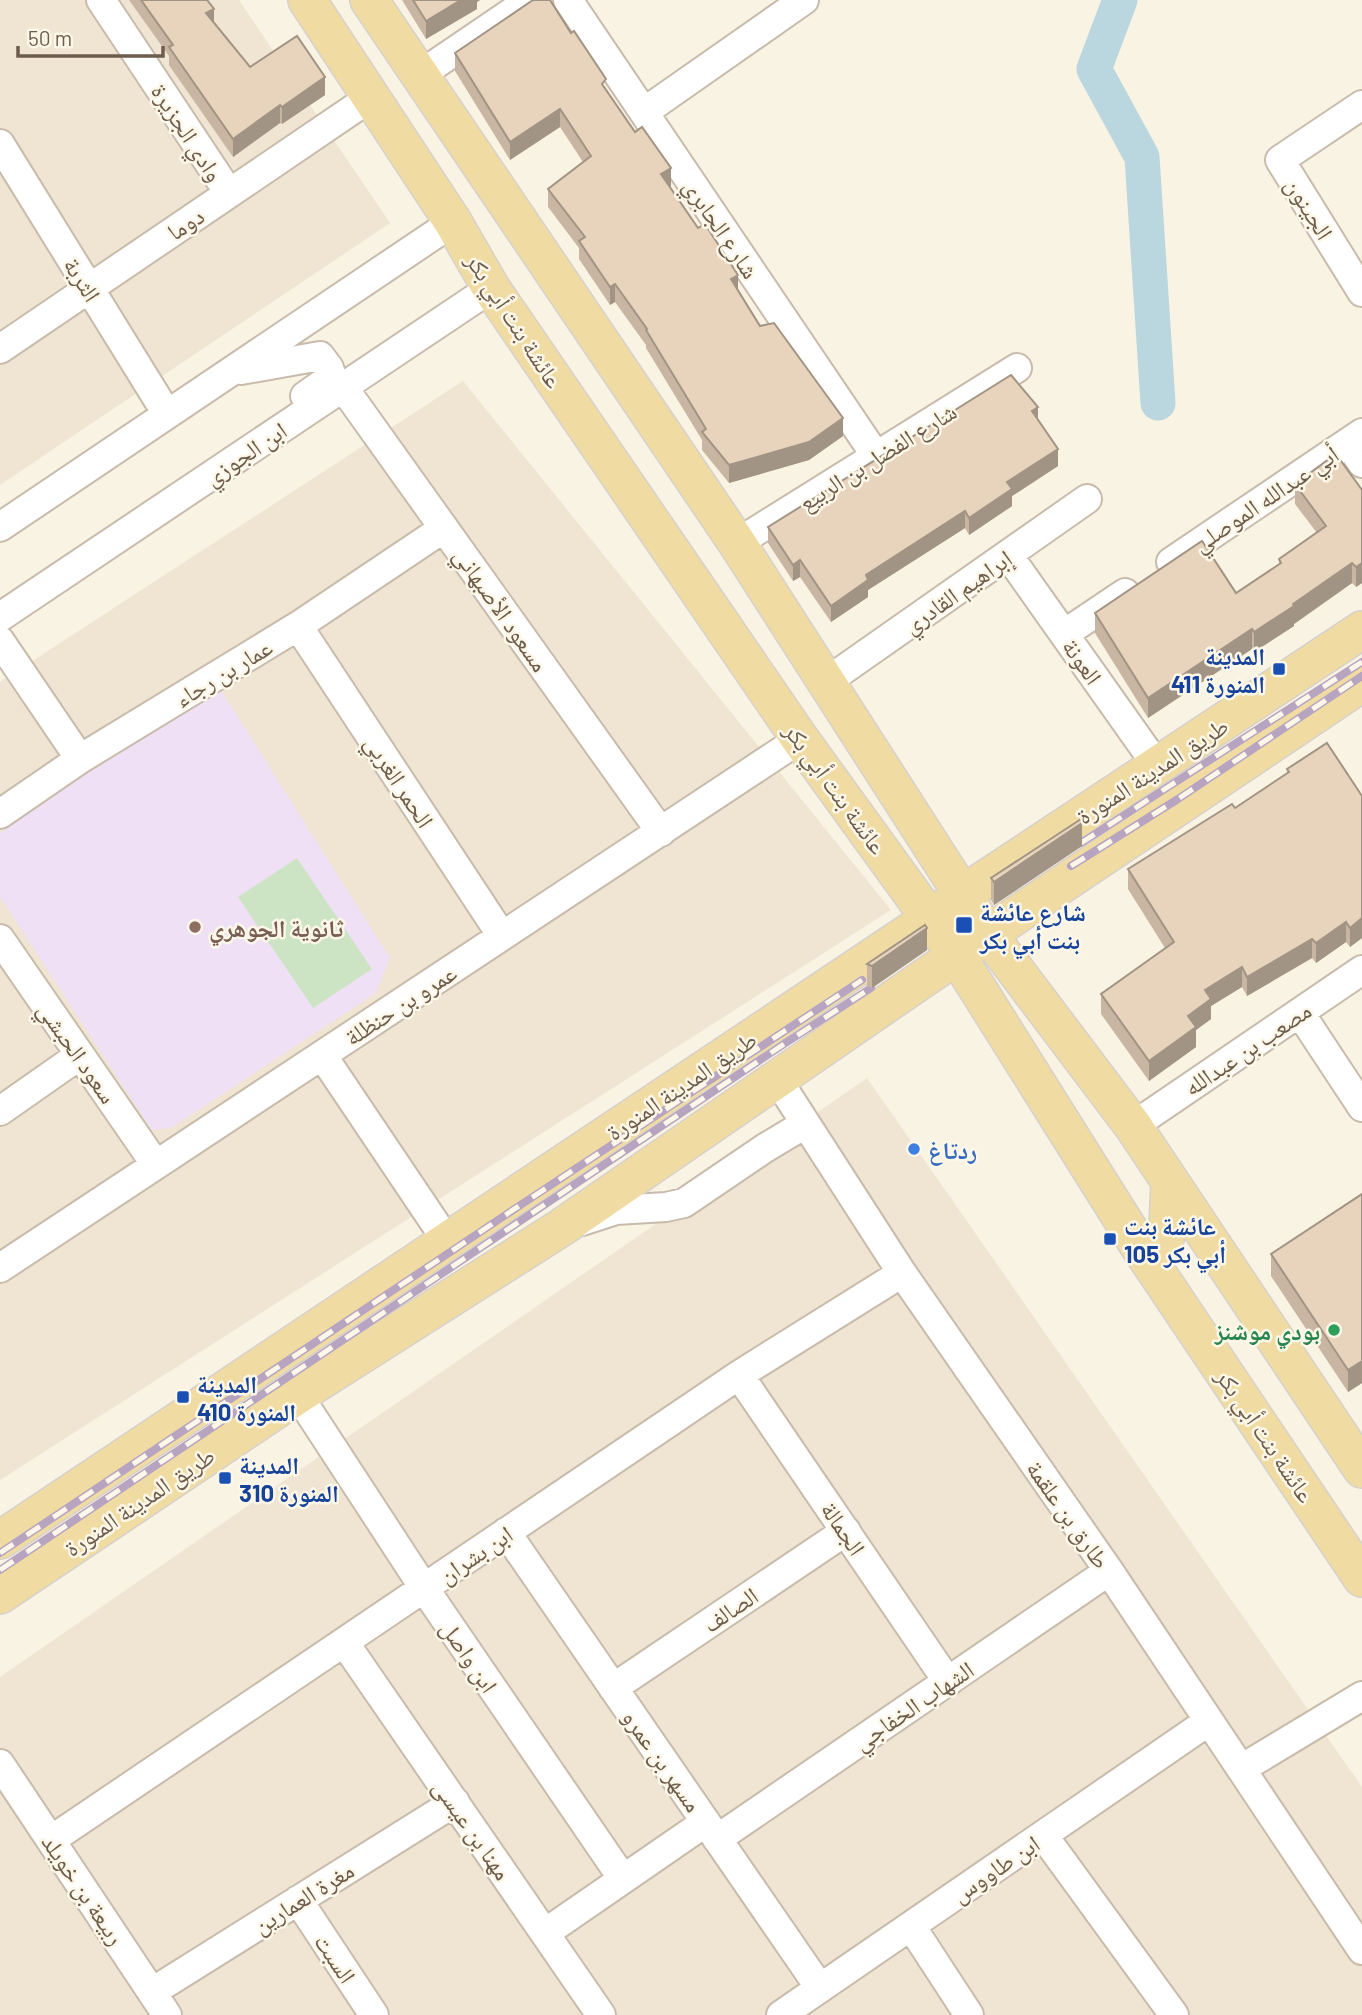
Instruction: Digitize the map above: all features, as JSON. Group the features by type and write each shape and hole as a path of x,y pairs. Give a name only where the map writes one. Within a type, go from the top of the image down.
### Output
{"main road":[{"name":"عائشة بنت أبي بكر","path":"307,0 453,222 491,288 800,739 957,956 1139,1246 1362,1578"},
{"name":"عائشة بنت أبي بكر","path":"369,0 737,543 988,934 1133,1126 1362,1469"},
{"name":"طريق المدينة المنورة","path":"0,1540 931,918 963,894 1362,630"},
{"name":"طريق المدينة المنورة","path":"0,1595 298,1395 562,1227 988,934 1362,682"},
{"path":"1139,1246 1153,1244 1166,1236 1170,1182"}],"street":[{"name":"وادي الجزيرة","path":"102,0 229,193"},
{"path":"421,74 530,0"},
{"name":"شارع الجابري","path":"568,0 876,456"},
{"path":"644,113 804,0"},
{"name":"دوما","path":"0,349 371,97"},
{"name":"الجينون","path":"1362,105 1280,160 1362,292"},
{"name":"الثربة","path":"0,144 167,414"},
{"path":"0,527 453,222"},
{"name":"ابن الجوزي","path":"0,617 491,288"},
{"path":"231,371 320,356 332,377 259,429 242,454"},
{"name":"شارع الفضل بن الربيع","path":"737,543 1017,368"},
{"name":"مسعود الأصبهاني","path":"343,387 661,832"},
{"name":"أبي عبدالله الموصلي","path":"1064,634 1357,446"},
{"name":"إبراهيم القادري","path":"826,682 1087,499"},
{"name":"عمار بن رجاء","path":"0,814 80,759 298,626 444,527"},
{"name":"العونة","path":"1007,555 1158,766"},
{"name":"الحمر الغربي","path":"298,626 502,936"},
{"path":"0,641 80,759"},
{"name":"عمرو بن حنظلة","path":"0,1268 800,739"},
{"name":"سعود الحبشي","path":"0,939 156,1165"},
{"name":"مصعب بن عبدالله","path":"1133,1126 1362,970"},
{"path":"1300,1013 1362,1107"},
{"path":"0,1111 80,1055"},
{"path":"322,1055 447,1241"},
{"name":"طارق بن علقمة","path":"777,1079 902,1273 1109,1572 1362,1950"},
{"name":"طريق المدينة المنورة","path":"562,1227 616,1210 666,1207 684,1203 805,1124"},
{"name":"ابن بشران","path":"51,1840 740,1375 902,1273"},
{"name":"الجمالة","path":"740,1375 948,1682"},
{"name":"ابن واصل","path":"298,1395 424,1588 623,1879"},
{"name":"الصالف","path":"613,1688 846,1531"},
{"name":"مسهر بن عمرو","path":"506,1532 820,1988"},
{"name":"الشهاب الخفاجي","path":"545,1933 623,1879 711,1830 948,1682 1109,1572"},
{"name":"مهنا بن عيسى","path":"344,1642 601,2015"},
{"path":"1241,1769 1362,1696"},
{"name":"ابن طاووس","path":"781,2015 1209,1721"},
{"name":"ربيعة بن خويلد","path":"0,1763 160,2004"},
{"name":"مغرة العمارين","path":"160,2004 298,1900 454,1802"},
{"path":"1044,1835 1174,2015"},
{"name":"السبت","path":"298,1900 374,2015"},
{"path":"911,1926 969,2015"}],"shaded area":[{"path":"0,0 239,0 390,223 0,485"},
{"path":"463,381 891,910 0,1480 0,682"},
{"name":"ثانوية الجوهري","path":"216,682 390,958 376,993 171,1128 152,1130 0,897 0,833"},
{"path":"867,1078 1362,1787 1362,2015 0,2015 0,1677"}],"green space":[{"path":"297,858 372,969 313,1008 238,897"}],"building":[{"path":"141,0 207,0 214,9 206,13 250,67 297,36 325,77 233,139 169,47 173,45"},
{"path":"413,0 461,0 426,21"},
{"path":"533,0 550,0 571,33 574,31 606,79 602,84 635,132 642,127 671,168 661,174 698,228 705,224 738,275 731,279 760,326 774,323 843,418 809,442 729,465 702,432 706,429 647,329 615,284 610,287 579,241 585,237 548,189 591,156 560,109 510,142 455,53"},
{"path":"1011,375 1038,407 1032,411 1058,449 1007,482 1012,489 969,518 965,511 866,575 868,580 831,606 800,560 793,565 768,527"},
{"path":"1336,454 1362,490 1362,563 1356,567 1352,563 1293,604 1294,606 1254,632 1252,629 1148,698 1095,613 1202,541 1236,593 1281,563 1279,559 1326,526 1295,484"},
{"path":"1327,743 1362,796 1362,918 1350,928 1346,922 1316,943 1312,939 1247,977 1242,967 1205,990 1211,999 1188,1016 1196,1027 1149,1061 1101,994 1174,942 1128,869 1232,804 1235,808"},
{"path":"1081,819 1082,823 994,882 991,878"},
{"path":"925,925 927,928 872,966 867,964"},
{"name":"بودي موشنز","path":"1362,1194 1362,1361 1348,1370 1271,1254"}],"waterway":[{"path":"1120,0 1094,69 1142,157 1158,403"}],"railway":[{"path":"1081,843 1362,662"},
{"path":"1071,866 1178,799 1362,676"},
{"path":"0,1553 862,980"},
{"path":"0,1570 871,988"}],"place":[{"name":"المدينة المنورة 411","path":"1279,669"},
{"name":"شارع عائشة بنت أبي بكر","path":"964,925"},
{"name":"ثانوية الجوهري","path":"195,927"},
{"name":"ردتاغ","path":"914,1149"},
{"name":"عائشة بنت أبي بكر 105","path":"1110,1239"},
{"name":"بودي موشنز","path":"1334,1330"},
{"name":"المدينة المنورة 410","path":"183,1397"},
{"name":"المدينة المنورة 310","path":"225,1478"}]}
